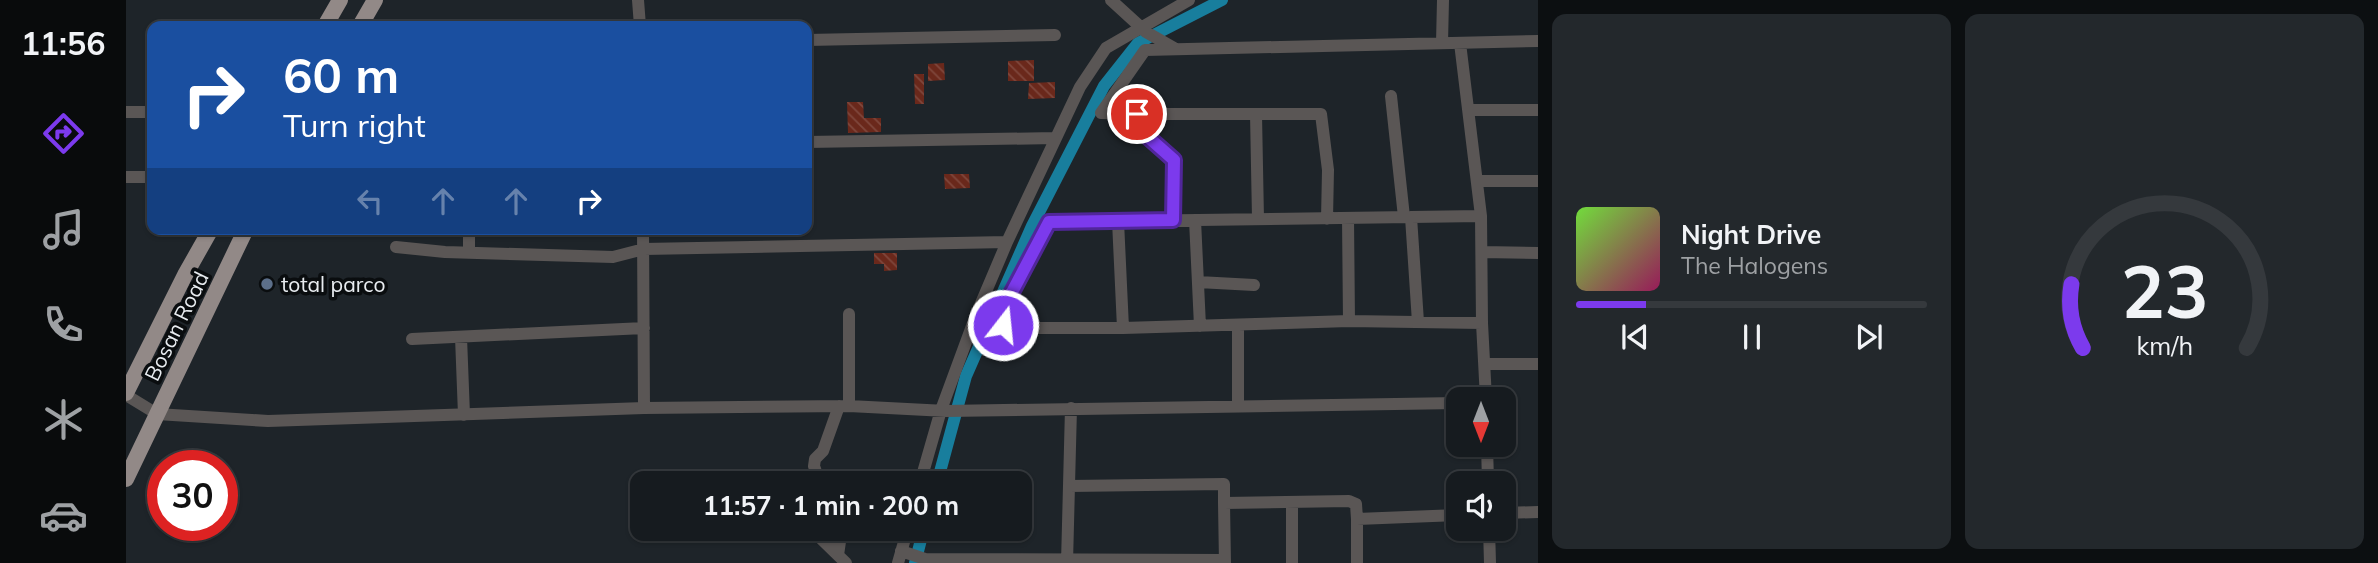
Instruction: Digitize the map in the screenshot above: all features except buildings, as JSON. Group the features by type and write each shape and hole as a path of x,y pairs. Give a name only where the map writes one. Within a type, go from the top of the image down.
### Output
{"main road":[{"path":"328,21 340,0"},
{"path":"363,21 375,0"},
{"name":"Bosan Road","path":"126,394 208,235"},
{"name":"Bosan Road","path":"126,479 243,235"}],"street":[{"path":"638,0 640,21"},
{"path":"1111,0 1148,33 1177,50"},
{"path":"924,471 943,410 990,320 1007,242 1080,87 1106,48 1148,33 1189,0"},
{"path":"1442,43 1443,0"},
{"path":"812,40 1055,36"},
{"path":"1328,219 1328,170 1321,114 1101,113 1145,50 1538,41"},
{"path":"1460,43 1481,216 1482,323 1486,387"},
{"path":"1391,96 1418,322"},
{"path":"1469,110 1538,110"},
{"path":"126,113 147,112"},
{"path":"1137,114 1148,137 1174,160 1173,220"},
{"path":"1256,114 1258,219"},
{"path":"812,142 1055,138"},
{"path":"126,177 147,177"},
{"path":"1477,181 1538,181"},
{"path":"990,320 1001,313 1049,222 1481,216"},
{"path":"1348,218 1349,321"},
{"path":"1195,220 1200,326"},
{"path":"1118,221 1123,328"},
{"path":"469,235 469,253"},
{"path":"643,235 644,408"},
{"path":"396,247 469,253 613,257 644,249 1007,242"},
{"path":"1482,252 1538,253"},
{"path":"1198,282 1254,285"},
{"path":"816,471 815,459 823,452 844,406 849,314"},
{"path":"990,320 1011,328 1123,328 1349,321 1482,323"},
{"path":"1238,325 1238,406"},
{"path":"412,339 644,328"},
{"path":"461,337 464,415"},
{"path":"1486,364 1538,363"},
{"path":"126,394 157,415 268,421 644,408 844,406 972,410 1446,403"},
{"path":"1067,561 1071,408"},
{"path":"909,557 1225,561 1224,484 1069,486"},
{"path":"1292,502 1292,563"},
{"path":"1224,503 1353,502 1358,509 1357,563"},
{"path":"1516,513 1538,512"},
{"path":"1357,519 1446,515"},
{"path":"823,541 842,559"},
{"path":"842,541 842,559"},
{"path":"1489,541 1490,563"}],"waterway":[{"path":"940,471 966,376 1032,226 1104,86 1138,43 1222,0"},
{"path":"915,563 921,541"}],"place":[{"name":"total parco","path":"267,284"}],"route":[{"path":"1003,325 1001,313 1049,222 1173,220 1174,160 1148,137 1137,114"}]}
